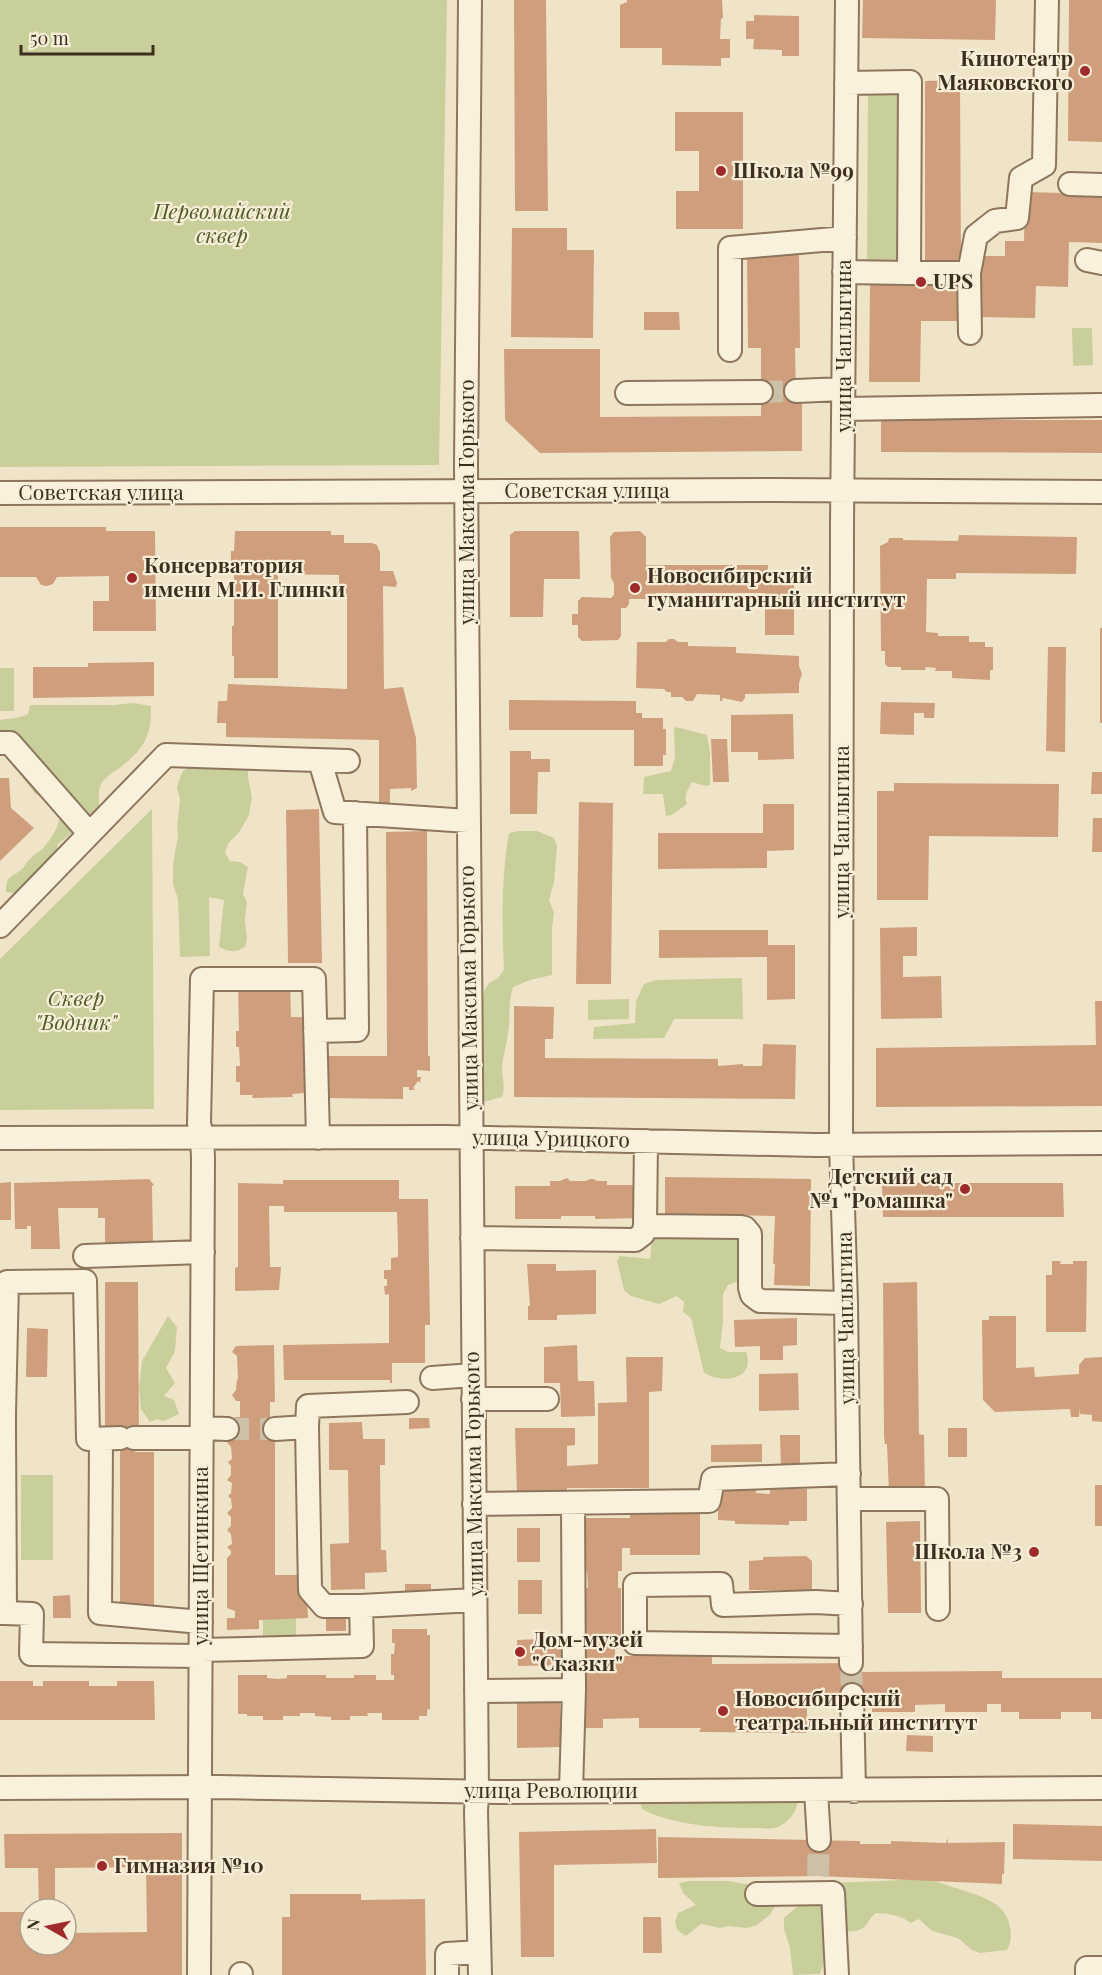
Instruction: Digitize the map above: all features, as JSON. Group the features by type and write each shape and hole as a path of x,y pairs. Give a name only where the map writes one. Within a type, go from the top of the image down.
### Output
{"street":[{"name":"улица Максима Горького","path":"470,0 466,492 476,1812 480,1975"},
{"name":"улица Чаплыгина","path":"846,0 842,491 841,1144 846,1303 851,1604 851,1654 635,1643 635,1585 721,1584 723,1605 816,1602 851,1604"},
{"path":"970,333 969,273 976,236 995,221 1017,218 1021,178 1044,165 1047,0"},
{"path":"846,83 910,82 909,273"},
{"path":"1070,184 1102,185"},
{"path":"730,350 730,248 844,238"},
{"path":"844,272 969,273"},
{"path":"796,391 843,399 1102,405"},
{"path":"627,393 761,392"},
{"name":"Советская улица","path":"0,493 1102,492"},
{"path":"0,743 10,743 89,833"},
{"path":"0,926 89,833 165,747 320,761 348,761"},
{"path":"320,761 335,812 468,821"},
{"path":"318,1138 315,1031 357,1030 354,813"},
{"name":"улица Щетинкина","path":"199,1975 203,1252 202,1137 199,1122 202,980 314,979 315,1031"},
{"name":"улица Урицкого","path":"0,1138 471,1138 816,1145 1102,1143"},
{"path":"472,1238 635,1240 643,1234 645,1226 646,1141"},
{"path":"645,1226 745,1228 750,1234 750,1288 754,1298 760,1301 846,1303"},
{"path":"85,1256 203,1252"},
{"path":"227,1429 202,1433 88,1439 85,1281 7,1282 2,1427 2,1613 32,1614 31,1654 200,1653 362,1646 361,1606"},
{"path":"432,1378 473,1376"},
{"path":"473,1399 547,1399"},
{"path":"407,1402 308,1406 310,1590 324,1606 475,1600"},
{"path":"275,1429 307,1427"},
{"path":"118,1439 100,1613 201,1622"},
{"path":"474,1504 709,1502 713,1479 849,1474"},
{"path":"849,1499 937,1499 938,1609"},
{"path":"571,1791 573,1503"},
{"path":"476,1691 573,1690"},
{"path":"852,1695 854,1791"},
{"name":"улица Революции","path":"0,1788 477,1791 854,1791 1102,1788"},
{"path":"816,1791 819,1840"},
{"path":"757,1894 818,1884 833,1893 837,1975"},
{"path":"447,1975 447,1954 479,1952"},
{"path":"1087,1975 1087,1968 1102,1968"}],"green space":[{"name":"Первомайский сквер","path":"0,0 447,0 439,465 0,467"},
{"path":"868,90 898,90 898,265 867,266"},
{"path":"1072,328 1092,328 1093,365 1073,366"},
{"path":"0,668 14,668 14,711 0,711"},
{"path":"133,703 151,706 148,735 134,756 101,784 99,811 58,844 55,858 49,865 34,873 15,893 6,892 8,879 23,868 54,834 59,813 51,789 36,795 0,748 0,720 18,718 28,714 30,705"},
{"path":"676,727 707,735 710,752 710,785 705,786 692,782 686,796 687,804 672,815 666,816 663,794 643,794 644,777 671,771 675,757 674,729"},
{"path":"248,760 248,778 252,797 249,815 240,831 228,844 225,853 230,861 240,862 248,867 243,894 247,902 245,947 232,951 219,947 224,900 209,897 210,956 180,957 178,899 173,884 173,864 178,836 180,799 177,789 179,780 183,771 191,766"},
{"name":"Сквер \"Водник\"","path":"152,809 154,1109 0,1110 0,959"},
{"path":"537,831 554,838 557,846 554,882 549,900 554,913 552,975 513,987 502,1068 504,1086 502,1097 483,1102 476,1097 479,1030 484,991 489,983 498,978 504,970 503,884 509,833"},
{"path":"742,978 743,1019 674,1019 664,1038 593,1039 594,1027 635,1023 636,1001 644,984 656,980"},
{"path":"629,999 629,1019 588,1020 588,1000"},
{"path":"653,1231 740,1238 742,1275 736,1282 728,1285 723,1294 720,1348 728,1352 746,1352 748,1361 742,1374 728,1379 704,1373 691,1318 683,1312 684,1302 677,1296 659,1304 631,1296 624,1290 617,1261 620,1256 650,1259"},
{"path":"168,1316 177,1327 175,1351 166,1368 175,1383 164,1396 174,1400 179,1414 164,1421 157,1419 150,1422 141,1409 139,1388 142,1361"},
{"path":"21,1475 53,1475 53,1560 21,1560"},
{"path":"263,1618 296,1618 296,1637 263,1637"},
{"path":"639,1800 798,1801 793,1814 787,1821 775,1828 729,1828 667,1819 642,1809"},
{"path":"927,1879 983,1897 997,1905 1003,1911 1010,1927 1011,1936 1007,1950 980,1953 972,1950 958,1938 932,1931 919,1919 911,1923 895,1915 876,1913 861,1929 838,1932 830,1949 823,1956 820,1974 793,1975 784,1918 798,1906 799,1896 832,1883"},
{"path":"728,1881 752,1885 779,1899 770,1915 755,1926 720,1928 701,1924 686,1936 678,1931 675,1922 678,1913 696,1905 683,1893 679,1883"}],"building":[{"path":"514,0 546,0 548,211 515,211"},
{"path":"627,0 722,0 723,18 721,19 720,39 730,39 730,58 721,58 721,66 662,65 662,48 620,48 620,5"},
{"path":"863,0 996,0 995,40 862,38"},
{"name":"Кинотеатр Маяковского","path":"1069,0 1102,0 1102,142 1068,141"},
{"path":"754,15 799,16 799,56 782,56 782,50 753,49 754,39 746,39 746,21 754,21"},
{"path":"960,80 961,262 925,262 925,81"},
{"name":"Школа №99","path":"675,112 743,112 743,229 676,229 676,191 699,191 699,151 675,151"},
{"path":"1025,192 1102,194 1102,243 1069,242 1068,287 1036,286 1035,318 979,317 981,256 1005,256 1005,241 1024,241"},
{"path":"512,228 567,228 567,250 594,250 593,338 511,337"},
{"path":"782,251 799,251 800,348 795,348 796,397 802,397 802,451 540,453 505,420 504,349 600,349 600,417 761,416 761,348 748,348 747,256 782,256"},
{"path":"870,282 960,283 959,321 921,321 920,382 869,382"},
{"path":"644,312 679,312 680,330 644,330"},
{"path":"881,420 1102,420 1102,453 881,452"},
{"name":"Консерватория имени М.И. Глинки","path":"0,527 106,527 106,531 155,531 156,631 93,631 93,601 109,601 109,576 57,577 53,584 47,586 41,585 36,577 0,577"},
{"path":"235,531 331,531 331,535 344,535 344,543 377,545 380,552 380,571 393,571 397,583 396,587 383,586 384,689 403,687 416,738 417,788 411,791 411,788 390,789 390,803 379,808 379,740 226,737 226,723 217,723 218,701 227,701 228,684 347,689 347,598 345,586 339,586 339,575 278,574 278,678 234,678 232,626 234,626 234,574 231,574 231,551 234,551"},
{"path":"515,531 579,531 580,579 544,579 543,617 510,617 510,535"},
{"path":"640,531 646,537 646,565 768,565 767,580 794,580 794,635 765,635 765,593 656,593 654,599 629,599 626,608 621,608 621,636 618,640 582,641 578,637 578,625 572,625 572,614 578,614 578,601 582,597 611,598 614,595 614,583 611,578 610,537 614,532"},
{"path":"959,535 1077,537 1076,574 956,573 956,579 927,579 926,632 938,633 938,636 969,636 969,642 985,642 985,647 993,647 993,670 990,670 990,680 952,678 952,671 935,671 936,668 901,670 901,667 888,667 885,664 885,651 881,651 880,546 888,542 889,538 958,541"},
{"path":"1100,628 1102,628 1102,723 1100,723"},
{"path":"669,639 688,642 688,646 736,647 736,653 799,656 802,674 799,693 745,694 742,702 723,698 720,701 720,695 697,694 693,701 686,701 682,697 671,697 671,692 664,689 636,688 637,642 666,642"},
{"path":"1048,647 1066,647 1065,752 1046,751"},
{"path":"154,662 154,696 33,698 33,667 88,667 88,663"},
{"path":"509,700 636,701 636,713 642,713 642,718 663,718 663,729 666,729 666,755 663,755 663,766 634,766 634,730 509,730"},
{"path":"881,702 935,703 934,718 924,718 924,713 914,713 914,735 880,734"},
{"path":"793,714 794,759 758,760 758,752 731,752 731,715"},
{"path":"711,739 727,739 729,782 713,782"},
{"path":"510,751 531,751 531,759 550,759 550,772 538,772 537,814 510,814"},
{"path":"1092,772 1102,772 1102,794 1091,794"},
{"path":"0,778 9,778 11,808 34,828 0,861"},
{"path":"894,783 1059,784 1058,837 929,836 928,900 877,900 877,791 894,791"},
{"path":"579,802 613,803 611,984 576,984"},
{"path":"763,804 794,804 794,850 767,851 767,868 658,869 658,833 763,833"},
{"path":"319,809 322,963 288,963 286,810"},
{"path":"1093,818 1102,818 1102,852 1092,852"},
{"path":"427,831 428,1056 430,1056 430,1071 417,1070 417,1077 421,1077 420,1083 418,1081 413,1088 415,1090 403,1087 403,1099 324,1098 323,1056 387,1056 386,832"},
{"path":"917,927 917,956 903,956 903,977 941,976 942,1018 881,1019 880,928"},
{"path":"659,930 768,930 768,945 795,945 795,999 767,1000 767,957 659,958"},
{"path":"290,982 291,1017 304,1017 305,1093 292,1094 293,1097 252,1098 253,1095 240,1095 240,1082 236,1082 236,1066 240,1066 239,1047 236,1047 236,1031 239,1031 238,984"},
{"path":"1095,1001 1102,1001 1102,1106 876,1107 876,1048 1096,1045"},
{"path":"514,1006 554,1007 553,1039 545,1039 545,1058 718,1059 718,1066 743,1064 743,1066 762,1066 763,1044 796,1045 795,1099 514,1097"},
{"path":"665,1177 811,1179 810,1286 774,1285 775,1216 665,1214"},
{"path":"567,1178 570,1181 594,1179 607,1181 607,1185 641,1185 642,1218 595,1219 595,1216 561,1216 561,1219 515,1219 515,1186 550,1186 550,1181"},
{"path":"149,1179 154,1185 152,1186 153,1243 105,1244 105,1218 98,1218 98,1208 58,1208 60,1249 31,1249 31,1226 27,1226 27,1229 15,1229 14,1183"},
{"path":"283,1180 399,1180 399,1199 428,1199 430,1325 425,1325 425,1363 392,1363 392,1383 390,1380 284,1380 283,1345 389,1343 389,1294 385,1295 384,1286 387,1286 387,1279 384,1279 384,1270 391,1270 391,1258 398,1257 398,1246 397,1212 284,1212 284,1206 269,1206 270,1267 281,1267 279,1290 235,1291 235,1268 238,1267 238,1183 283,1184"},
{"path":"11,1182 11,1220 0,1220 0,1183"},
{"path":"882,1183 1063,1183 1064,1217 883,1217"},
{"path":"1052,1261 1061,1261 1060,1264 1073,1264 1073,1261 1087,1261 1086,1332 1046,1332 1046,1275 1052,1275"},
{"path":"527,1264 556,1264 556,1271 596,1270 596,1314 557,1315 557,1320 528,1320 528,1306 530,1306"},
{"path":"105,1282 138,1282 139,1437 135,1437 135,1452 154,1452 154,1606 120,1606 120,1437 105,1437"},
{"path":"917,1282 919,1434 924,1435 925,1494 889,1493 887,1444 885,1444 884,1437 883,1283"},
{"path":"989,1316 1016,1316 1016,1368 1034,1367 1035,1377 1079,1374 1079,1365 1085,1358 1102,1357 1102,1422 1092,1421 1092,1415 1080,1414 1080,1407 1079,1417 1071,1417 1070,1409 995,1412 983,1400 982,1320 989,1320"},
{"path":"797,1318 797,1345 783,1346 783,1360 760,1360 760,1346 735,1347 734,1320"},
{"path":"27,1328 48,1329 47,1377 26,1377"},
{"path":"274,1345 275,1402 270,1402 270,1417 275,1417 275,1575 299,1575 306,1583 308,1618 259,1620 259,1629 227,1630 227,1618 235,1618 235,1611 227,1608 227,1558 231,1551 227,1547 232,1544 231,1534 227,1530 231,1526 231,1517 227,1513 232,1508 231,1499 228,1496 231,1493 232,1483 227,1480 231,1475 231,1466 228,1462 232,1459 231,1447 227,1442 227,1423 235,1417 240,1417 240,1401 236,1401 232,1395 236,1390 238,1379 237,1356 232,1352 236,1346"},
{"path":"577,1345 578,1381 594,1381 595,1416 561,1417 560,1383 544,1383 544,1347"},
{"path":"626,1357 663,1357 662,1391 649,1392 649,1488 567,1488 567,1494 517,1495 515,1428 575,1428 575,1445 567,1446 567,1466 598,1464 598,1403 627,1402"},
{"path":"798,1373 799,1410 759,1411 759,1374"},
{"path":"409,1418 429,1418 430,1428 409,1429"},
{"path":"362,1422 363,1439 385,1439 385,1465 380,1465 381,1550 386,1550 387,1572 365,1573 365,1589 331,1590 330,1544 349,1543 348,1470 329,1470 329,1423"},
{"path":"948,1428 967,1428 967,1457 948,1457"},
{"path":"780,1435 800,1435 800,1467 781,1468"},
{"path":"762,1444 762,1462 711,1462 711,1445"},
{"path":"1095,1485 1102,1485 1102,1526 1095,1526"},
{"path":"718,1489 756,1489 756,1493 770,1494 770,1489 807,1489 807,1521 789,1521 789,1525 735,1524 735,1521 718,1520"},
{"path":"630,1512 700,1512 700,1555 630,1555 630,1548 622,1548 622,1571 618,1571 618,1588 621,1588 621,1641 618,1641 615,1656 712,1656 712,1664 859,1663 859,1672 1002,1671 1002,1678 1102,1678 1102,1719 1091,1719 1091,1712 1061,1712 1061,1719 1019,1719 1019,1712 1001,1712 1001,1704 987,1704 987,1712 945,1712 945,1704 915,1705 915,1712 872,1712 872,1704 807,1704 807,1733 699,1732 701,1728 639,1728 639,1718 603,1719 603,1728 585,1728 585,1719 582,1720 583,1588 588,1588 587,1571 584,1571 583,1518 630,1518"},
{"path":"920,1521 921,1613 888,1613 886,1522"},
{"path":"517,1528 540,1528 540,1562 517,1562"},
{"path":"806,1556 812,1561 812,1599 796,1599 796,1590 749,1590 749,1561 763,1560 763,1557"},
{"path":"518,1580 542,1580 542,1614 518,1614"},
{"path":"405,1584 431,1584 431,1591 405,1591"},
{"path":"70,1595 71,1618 53,1618 53,1596"},
{"path":"326,1609 346,1609 346,1631 326,1631"},
{"path":"392,1629 427,1629 427,1635 430,1635 430,1709 427,1710 427,1716 419,1716 419,1720 382,1720 382,1713 367,1713 368,1716 350,1716 350,1720 331,1720 331,1717 315,1716 315,1713 300,1713 300,1716 283,1716 283,1720 263,1720 263,1716 238,1714 238,1675 267,1675 267,1678 278,1679 287,1678 287,1675 354,1678 354,1675 376,1675 376,1680 394,1680 394,1675 391,1675 391,1654 394,1654 395,1643 392,1643"},
{"path":"562,1638 563,1665 518,1666 517,1640"},
{"path":"0,1681 33,1681 33,1686 43,1686 43,1681 89,1681 89,1686 117,1686 117,1681 154,1681 155,1720 0,1720"},
{"path":"517,1695 560,1695 560,1747 517,1748"},
{"path":"907,1735 933,1736 933,1752 906,1751"},
{"path":"1013,1824 1102,1826 1102,1861 1013,1859"},
{"path":"656,1829 657,1863 554,1865 554,1957 521,1957 519,1832"},
{"path":"182,1833 182,1975 0,1975 0,1912 18,1912 18,1957 78,1957 78,1933 147,1932 146,1867 55,1868 55,1897 39,1897 38,1868 5,1868 4,1834"},
{"path":"658,1837 860,1841 860,1844 891,1844 891,1841 946,1843 947,1838 948,1843 1005,1842 1004,1874 1002,1874 1002,1884 818,1876 658,1878"},
{"path":"290,1894 361,1894 361,1900 425,1899 426,1975 282,1975 282,1917 290,1917"},
{"path":"643,1917 661,1917 662,1953 643,1953"}],"tunnel":[{"path":"761,392 796,391"},
{"path":"227,1429 275,1429"},
{"path":"851,1663 852,1695"},
{"path":"818,1876 819,1840"}],"place":[{"name":"Кинотеатр Маяковского","path":"1085,71"},
{"name":"Школа №99","path":"721,171"},
{"name":"UPS","path":"921,282"},
{"name":"Консерватория имени М.И. Глинки","path":"132,578"},
{"name":"Новосибирский гуманитарный институт","path":"635,588"},
{"name":"Детский сад №1 \"Ромашка\"","path":"965,1189"},
{"name":"Школа №3","path":"1034,1552"},
{"name":"Дом-музей \"Сказки\"","path":"520,1652"},
{"name":"Новосибирский театральный институт","path":"723,1711"},
{"name":"Гимназия №10","path":"102,1866"}]}
